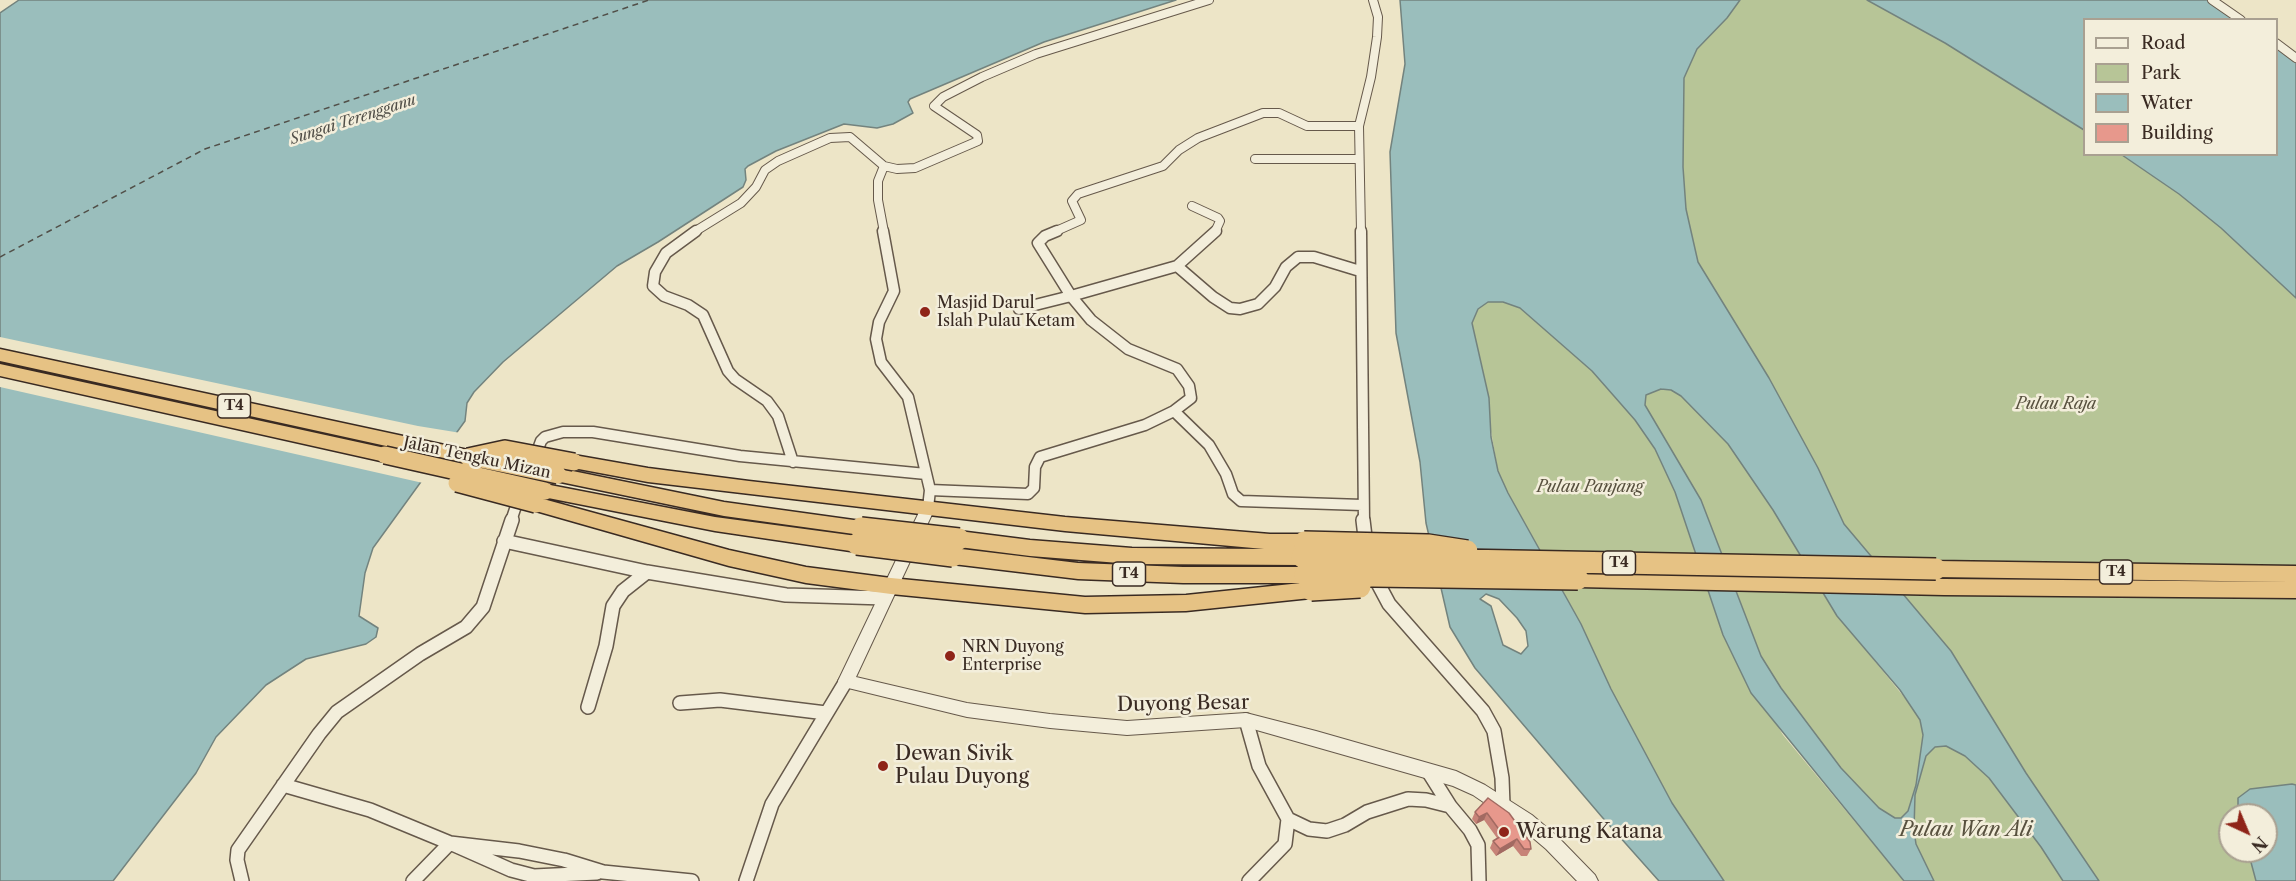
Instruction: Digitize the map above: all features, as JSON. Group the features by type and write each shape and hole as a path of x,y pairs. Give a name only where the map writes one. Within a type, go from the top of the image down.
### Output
{"highway":[{"name":"Jalan Tengku Mizan","path":"0,355 468,457 859,536"},
{"name":"Jalan Tengku Mizan","path":"0,370 385,455 444,479 540,497 715,524 956,547 1088,572 1183,575 1306,566"},
{"path":"468,457 506,449 659,477 929,499 1172,534 1270,542 1306,566"},
{"path":"540,497 729,558 888,592 1085,605 1186,603 1306,566"},
{"name":"T4","path":"1306,566 1530,562 2296,591"},
{"name":"T4","path":"1306,566 1578,579 2296,574"}],"street":[{"path":"793,462 778,416 767,401 735,379 728,371 703,315 688,305 657,292 652,281 660,262 673,246 741,202 756,187 765,170 778,161 830,138 845,136 850,137 884,166 897,169 915,168 978,141 976,135 934,106 955,90 1036,54 1209,0"},
{"path":"1372,0 1377,8 1377,37 1371,77 1359,126 1362,215 1360,271 1362,505 1369,563 1379,588 1397,613 1483,711 1494,731 1502,778 1503,805"},
{"path":"2212,0 2238,18"},
{"path":"2278,45 2296,58"},
{"path":"929,499 1028,494 1034,488 1035,468 1040,457 1074,445 1129,431 1174,411 1191,398 1189,386 1177,369 1128,349 1091,320 1071,296 1038,243 1045,236 1081,220 1072,201 1078,194 1163,166 1179,150 1198,138 1263,113 1279,113 1307,126 1359,126"},
{"path":"1255,159 1359,159"},
{"path":"746,881 772,804 846,681 929,499 926,474 908,397 905,390 886,372 881,362 876,339 879,322 894,291 879,200 878,181 884,166"},
{"path":"1018,309 1177,266 1214,234 1220,221 1192,206"},
{"path":"1177,266 1223,304 1240,309 1249,308 1265,298 1275,287 1286,267 1298,257 1314,257 1360,271"},
{"path":"1174,411 1209,445 1223,467 1233,494 1241,501 1362,505"},
{"path":"242,881 237,860 238,850 337,712 394,671 466,627 483,607 504,541 541,441 553,434 592,432 684,448 793,462 926,474"},
{"path":"504,541 647,572 786,595 888,592"},
{"path":"588,707 606,646 613,606 623,591 647,572"},
{"name":"Duyong Besar","path":"846,681 966,710 1092,726 1127,728 1210,720 1246,720 1316,738 1456,779 1503,805 1552,843 1589,881"},
{"path":"680,703 720,700 826,713"},
{"path":"1246,720 1259,766 1288,819 1285,844 1249,881"},
{"path":"1428,771 1478,845 1479,881"},
{"path":"283,785 370,810 511,870 534,876 603,872 692,881"},
{"path":"1288,819 1309,829 1327,831 1345,825 1367,812 1408,799 1426,800 1450,806"},
{"path":"450,843 519,851 564,860 603,872"},
{"path":"413,881 450,843"}],"green space":[{"name":"Pulau Raja","path":"1507,0 1867,0 1945,43 2083,129 2083,156 2123,156 2179,194 2221,228 2296,298 2296,785 2292,784 2238,798 2238,803 2218,803 2218,863 2251,863 2256,881 2099,881 2026,773 1838,616 1913,708 1920,720 1923,735 1916,785 1908,811 1901,818 1895,818 1879,808 1841,768 1781,688 1761,656 1701,500 1645,405"},
{"name":"Pulau Panjang","path":"1488,302 1503,302 1520,308 1592,371 1635,420 1655,449 1675,492 1723,635 1783,735 1904,881 1724,881 1672,803 1611,689 1581,624 1498,471 1472,323 1478,309"},
{"name":"Pulau Wan Ali","path":"1947,746 1965,756 1989,778 2041,847 2063,881 1934,881 1916,844 1915,795 1926,756 1935,747"}],"water":[{"name":"Sungai Terengganu","path":"19,0 1176,0 1044,42 910,99 908,102 913,113 893,124 877,128 844,124 776,151 748,166 745,169 746,180 743,187 617,266 503,362 474,392 467,403 465,421 373,548 365,573 359,616 378,628 376,637 366,644 306,659 266,685 216,737 196,773 113,881 0,881 0,13"},
{"path":"1400,0 1740,0 1727,18 1697,49 1684,78 1683,167 1686,209 1698,262 1769,378 1818,468 1844,524 1951,651 2026,773 2099,881 2063,881 2041,847 1989,778 1965,756 1946,746 1935,747 1926,756 1915,795 1916,844 1934,881 1904,881 1751,693 1723,635 1675,492 1655,449 1635,420 1592,371 1520,308 1503,302 1488,302 1478,309 1472,323 1489,398 1491,437 1498,471 1581,624 1611,689 1672,803 1724,881 1659,881 1475,668 1450,627 1426,523 1420,462 1396,333 1390,152 1405,64","holes":["1661,389 1671,390 1681,396 1728,444 1773,510 1837,616 1900,690 1920,720 1923,735 1916,785 1908,811 1901,818 1895,818 1879,808 1841,768 1781,688 1761,656 1701,500 1645,405 1646,395","1486,594 1499,599 1526,631 1528,646 1521,654 1503,645 1491,606 1480,599"]},
{"path":"1867,0 2209,0 2236,18 2083,18 2083,129 1945,43"},
{"path":"2278,47 2296,62 2296,298 2221,228 2179,194 2123,156 2278,156"},
{"path":"2296,785 2296,881 2256,881 2251,863 2278,863 2278,803 2238,803 2238,798 2250,789"}],"pier":[{"path":"0,337 418,426 461,433 423,483 0,387"}],"building":[{"path":"1488,798 1509,813 1530,842 1531,849 1524,849 1517,839 1500,849 1493,841 1503,835 1487,813 1479,817 1475,812"}],"ferry route":[{"path":"0,257 205,149 649,0"}],"place":[{"name":"Masjid Darul Islah Pulau Ketam","path":"925,312"},
{"name":"NRN Duyong Enterprise","path":"950,656"},
{"name":"Dewan Sivik Pulau Duyong","path":"883,766"},
{"name":"Warung Katana","path":"1504,832"}]}
